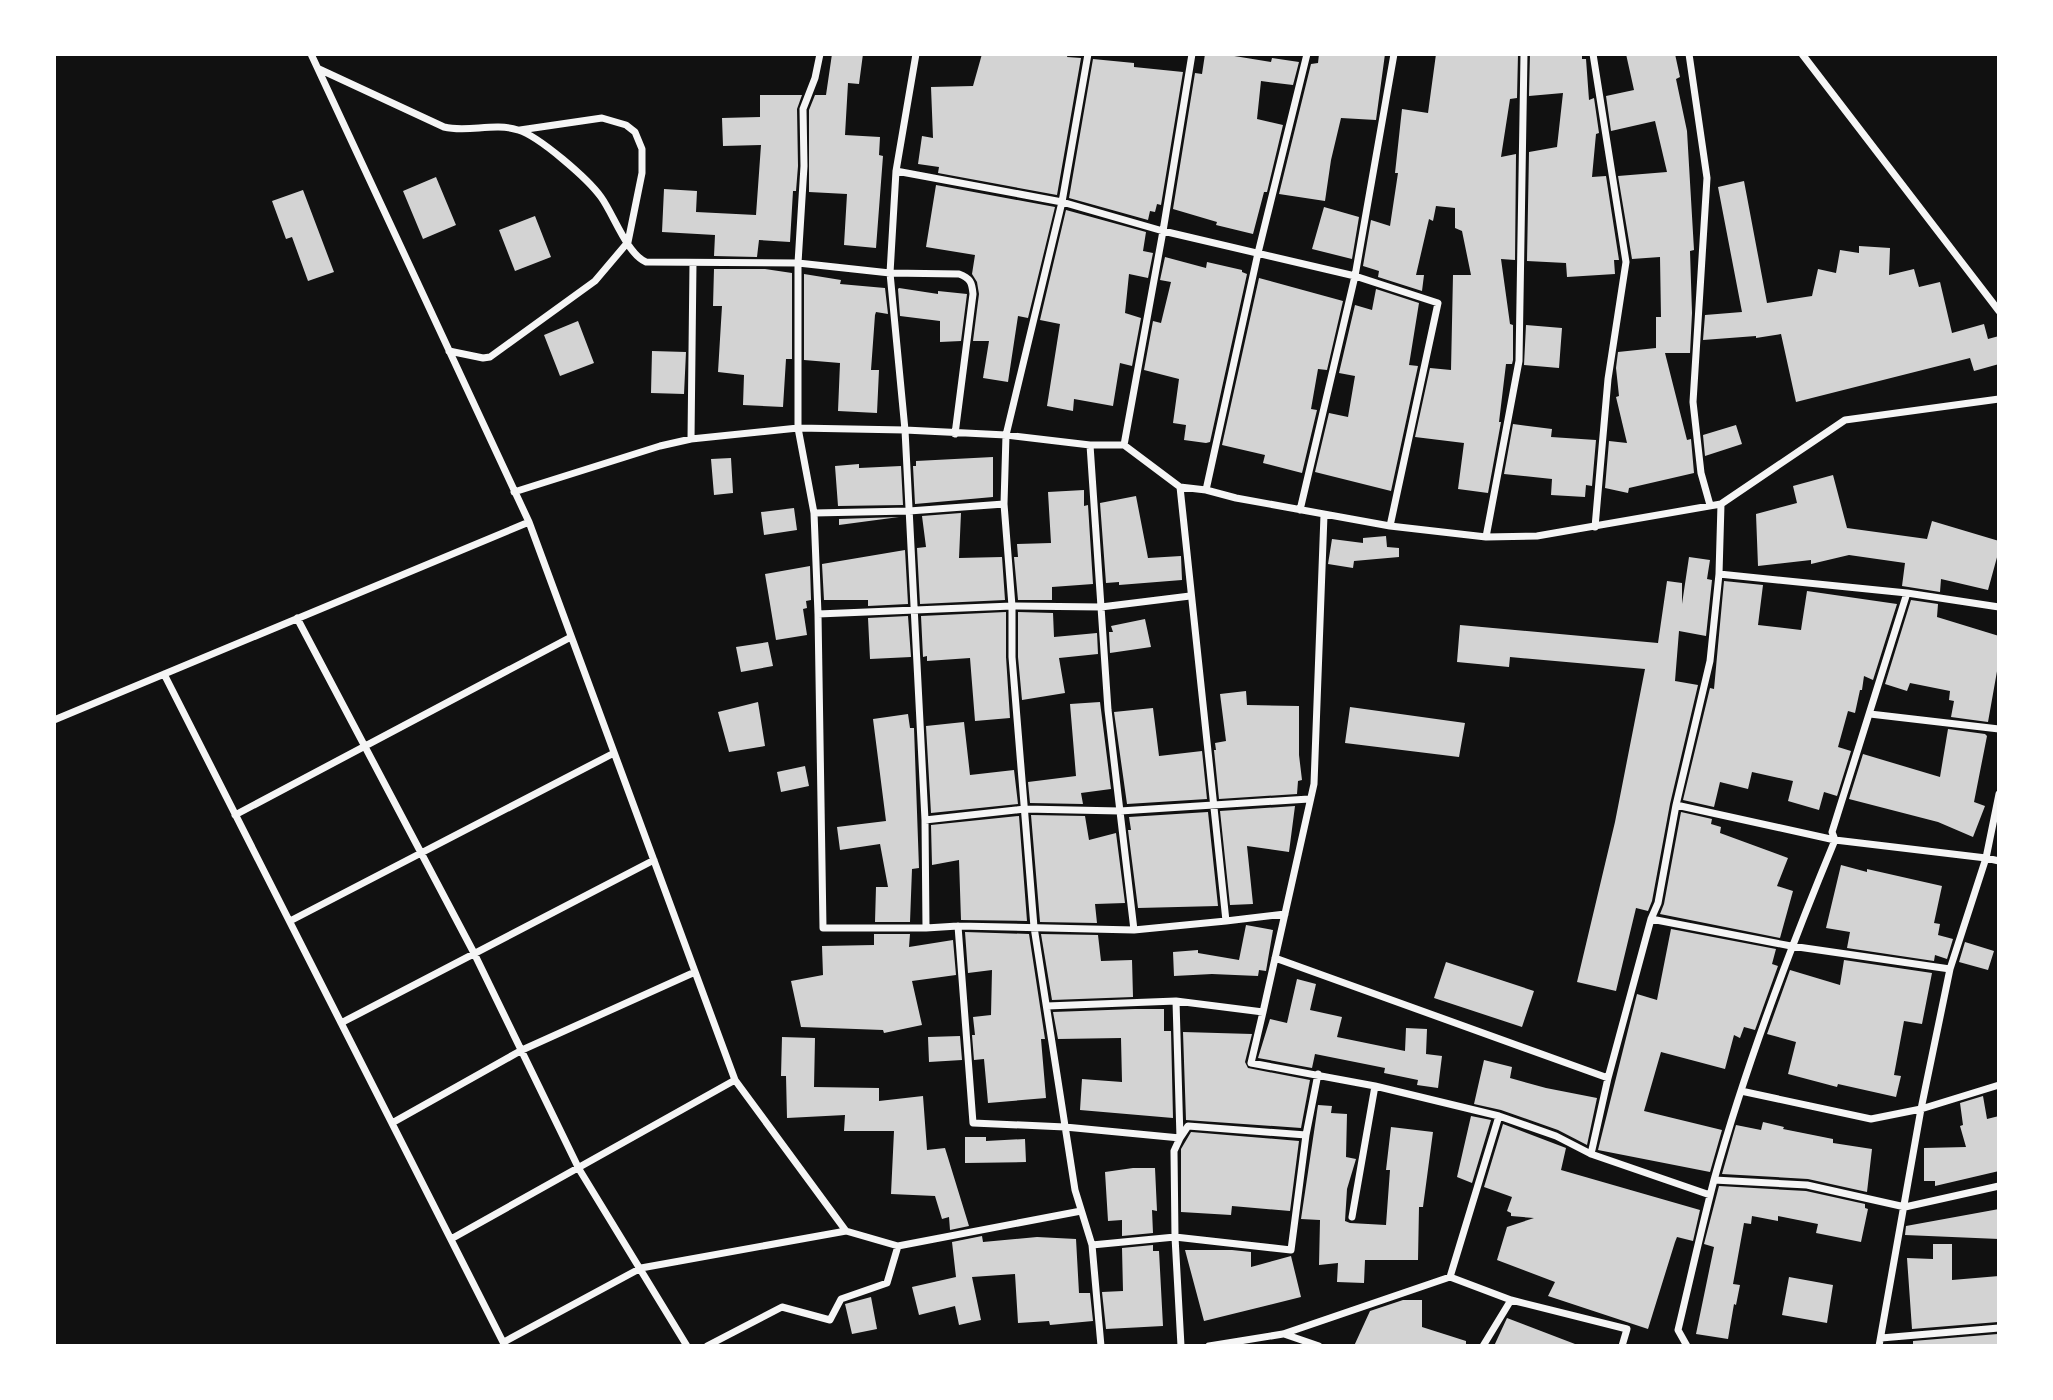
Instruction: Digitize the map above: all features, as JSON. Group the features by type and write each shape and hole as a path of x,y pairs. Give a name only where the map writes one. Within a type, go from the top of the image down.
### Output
{"street":[{"path":"312,54 529,522 735,1080 846,1231"},
{"path":"820,54 815,78 803,109 804,166 798,263 798,428 814,513 822,928 958,926 1134,930 1285,914"},
{"path":"916,54 896,171 890,273 905,430 925,820 926,928"},
{"path":"1088,54 1062,202 1006,435 1004,504 1012,606 1012,657 1034,927 1075,1190 1092,1245 1101,1346"},
{"path":"1124,445 1192,54"},
{"path":"1206,490 1258,254 1307,54"},
{"path":"1300,510 1355,276 1394,54"},
{"path":"1486,537 1519,361 1524,54"},
{"path":"1593,54 1626,261 1608,379 1595,527"},
{"path":"1689,54 1707,178 1693,402 1701,473 1710,505"},
{"path":"1802,54 1999,311"},
{"path":"318,68 444,127 499,127 520,130 602,118 626,125 635,132 642,149 642,173 628,242 594,281 490,357 449,351"},
{"path":"520,130 593,187 635,255 646,262 798,263 890,273 959,274 968,277 973,294 955,434"},
{"path":"896,171 1062,202 1163,231 1355,276 1438,303 1390,526"},
{"path":"691,439 693,263"},
{"path":"514,492 660,446 691,439 798,428 905,430 1006,435 1090,445 1124,445 1180,487 1390,526 1486,537 1537,536 1721,504 1845,420 1999,399"},
{"path":"1090,445 1108,710 1134,930"},
{"path":"1180,487 1226,921"},
{"path":"814,513 909,511 1004,504"},
{"path":"1591,1154 1608,1078 1651,919 1658,903 1676,805 1710,661 1721,504"},
{"path":"1324,515 1314,784 1251,1063 1375,1086 1499,1116 1556,1136 1591,1154 1710,1195"},
{"path":"54,720 529,522"},
{"path":"1718,574 1907,593 1999,607"},
{"path":"1687,1346 1678,1330 1714,1180 1741,1091 1791,946 1835,840 1832,832 1907,593"},
{"path":"817,614 1012,606 1101,607 1190,596"},
{"path":"297,618 474,953 579,1169 687,1346"},
{"path":"235,815 571,638"},
{"path":"164,674 505,1344 641,1268 846,1231 898,1246 1081,1211"},
{"path":"1870,714 1999,729"},
{"path":"289,921 614,753"},
{"path":"1999,794 1986,858 1950,969 1921,1109 1880,1342 1999,1328"},
{"path":"925,820 1025,809 1120,811 1309,799"},
{"path":"1676,805 1835,840 1999,861"},
{"path":"341,1023 654,860"},
{"path":"1651,919 1791,946 1950,969"},
{"path":"958,926 973,1123 1065,1127 1180,1138"},
{"path":"1275,958 1608,1078"},
{"path":"392,1123 522,1050 695,972"},
{"path":"1047,1006 1176,1001 1263,1012"},
{"path":"1176,1001 1180,1138"},
{"path":"1092,1245 1175,1237 1291,1250 1306,1135 1318,1074"},
{"path":"451,1239 735,1080"},
{"path":"1741,1091 1871,1119 1921,1109 1999,1085"},
{"path":"1352,1217 1375,1086"},
{"path":"1450,1277 1499,1116"},
{"path":"1181,1346 1174,1151 1180,1138 1188,1126 1306,1135"},
{"path":"1714,1180 1807,1185 1905,1207 1999,1186"},
{"path":"706,1346 782,1307 830,1320 841,1299 887,1283 898,1246"},
{"path":"1209,1346 1283,1334 1450,1277 1511,1300 1627,1329 1622,1346"},
{"path":"1483,1346 1511,1300"},
{"path":"1283,1334 1319,1346"}],"building":[{"path":"832,54 863,54 859,84 848,83 845,135 880,137 879,155 883,156 876,248 844,245 847,194 809,192 809,110 815,95 826,95"},
{"path":"982,54 1068,54 1067,57 1081,58 1057,195 938,173 939,167 918,164 922,136 933,138 931,87 973,86"},
{"path":"1205,54 1271,62 1272,58 1299,62 1293,85 1261,81 1257,119 1283,125 1267,192 1264,192 1253,234 1216,225 1217,222 1173,209 1195,73 1202,74"},
{"path":"1319,54 1385,54 1376,120 1341,118 1325,201 1279,194 1311,64 1318,63"},
{"path":"1436,54 1518,54 1517,98 1510,99 1501,157 1516,154 1515,260 1501,259 1510,324 1513,325 1513,360 1512,364 1506,364 1501,422 1488,493 1458,489 1464,443 1415,437 1430,368 1451,370 1453,275 1471,275 1462,231 1455,228 1455,208 1436,206 1433,221 1429,219 1416,275 1424,275 1422,291 1378,277 1379,271 1363,266 1371,220 1390,226 1398,173 1395,173 1402,109 1428,113"},
{"path":"1530,54 1582,54 1582,59 1586,59 1589,100 1594,98 1599,133 1596,134 1592,177 1606,176 1619,260 1614,260 1615,274 1567,277 1566,263 1527,261 1529,152 1557,147 1563,93 1529,96"},
{"path":"1626,54 1675,54 1680,77 1676,79 1687,131 1694,250 1690,251 1690,353 1665,353 1687,440 1691,439 1694,473 1629,488 1628,493 1605,488 1609,441 1627,443 1616,397 1619,396 1616,368 1618,352 1656,348 1656,317 1661,317 1660,257 1632,259 1618,176 1667,172 1655,121 1611,131 1606,96 1634,90"},
{"path":"1093,59 1183,72 1161,205 1157,204 1155,212 1150,211 1148,220 1069,198"},
{"path":"760,95 802,95 797,109 798,166 796,191 793,191 790,242 759,240 757,257 714,256 715,235 662,232 664,189 697,191 696,212 756,215 761,145 723,146 722,118 760,117"},
{"path":"436,177 456,225 423,239 403,191"},
{"path":"1744,181 1767,303 1812,296 1818,269 1836,273 1840,250 1859,253 1859,246 1890,248 1889,275 1914,269 1919,287 1940,282 1952,333 1984,324 1988,339 1999,336 1999,364 1974,371 1970,358 1796,402 1781,334 1703,340 1705,315 1742,312 1718,187"},
{"path":"936,185 1055,207 1028,318 1018,316 1008,382 983,378 989,341 973,341 979,294 972,274 975,255 926,247"},
{"path":"303,190 334,272 308,281 292,237 286,239 272,201"},
{"path":"1324,207 1359,217 1352,259 1312,249"},
{"path":"1066,210 1146,232 1143,251 1153,253 1148,278 1129,274 1125,313 1141,318 1132,366 1120,363 1113,406 1074,399 1073,411 1047,406 1060,324 1040,320"},
{"path":"535,216 551,257 515,271 499,230"},
{"path":"1165,257 1206,268 1207,262 1242,270 1247,274 1210,442 1206,443 1184,440 1186,425 1173,423 1179,379 1144,370 1153,321 1161,323 1171,282 1160,280"},
{"path":"714,269 765,269 792,273 792,359 786,359 783,407 743,405 744,375 718,372 722,306 713,306"},
{"path":"804,274 841,280 840,284 885,288 888,314 876,312 875,315 871,370 879,370 877,413 838,411 840,363 804,360"},
{"path":"1259,278 1343,301 1327,370 1318,369 1311,409 1317,410 1302,473 1263,463 1265,455 1222,445"},
{"path":"899,288 938,294 938,291 967,294 961,341 940,342 940,321 900,316"},
{"path":"1376,289 1419,303 1409,365 1418,366 1391,491 1315,472 1329,413 1348,417 1355,376 1339,373 1355,305 1372,310"},
{"path":"578,321 594,363 560,376 544,335"},
{"path":"1526,325 1562,328 1559,368 1524,365"},
{"path":"652,351 686,352 684,394 651,393"},
{"path":"1513,424 1552,429 1551,437 1596,440 1592,486 1586,485 1585,497 1551,495 1552,479 1504,474"},
{"path":"1736,425 1742,444 1705,456 1703,435"},
{"path":"993,457 993,497 915,504 913,466 916,466 916,461"},
{"path":"731,458 733,493 714,495 711,459"},
{"path":"859,464 859,468 901,466 903,505 838,506 835,466"},
{"path":"1833,475 1847,528 1927,539 1932,521 1999,541 1988,590 1941,579 1940,592 1902,586 1905,563 1849,555 1811,564 1811,560 1758,566 1756,514 1797,503 1793,486"},
{"path":"1084,490 1084,506 1088,505 1093,584 1052,587 1052,600 1018,600 1014,557 1018,557 1017,544 1051,543 1048,492"},
{"path":"1136,496 1148,558 1181,556 1182,580 1119,585 1119,582 1106,583 1100,503"},
{"path":"794,508 797,530 764,535 761,512"},
{"path":"961,513 959,558 1002,557 1005,600 920,604 917,548 926,547 922,516"},
{"path":"899,517 839,525 839,519"},
{"path":"1386,536 1387,547 1399,548 1399,557 1354,561 1353,568 1328,564 1332,539 1363,543 1363,538"},
{"path":"905,550 908,604 868,606 868,600 824,600 822,564"},
{"path":"1689,557 1710,560 1707,579 1712,580 1706,636 1679,631 1675,681 1698,685 1670,804 1652,901 1648,911 1636,908 1616,991 1577,982 1615,822 1645,669 1510,657 1509,667 1457,662 1460,625 1658,643 1667,581 1682,583 1682,604"},
{"path":"810,566 811,600 806,601 807,608 803,609 807,635 776,640 765,574"},
{"path":"1724,581 1763,585 1758,625 1801,630 1807,591 1897,604 1873,680 1864,676 1855,713 1848,711 1838,747 1851,751 1837,796 1824,792 1819,810 1788,801 1793,781 1752,772 1748,789 1720,782 1714,807 1683,800 1710,688 1714,689"},
{"path":"1911,600 1938,604 1937,617 1999,636 1999,660 1988,722 1951,717 1954,701 1949,700 1950,691 1910,683 1907,691 1885,684"},
{"path":"1006,612 1010,718 975,721 970,658 927,661 927,656 923,657 921,616"},
{"path":"1018,612 1053,613 1054,637 1097,633 1098,654 1059,658 1065,693 1022,700"},
{"path":"908,616 911,657 870,659 868,618"},
{"path":"1145,619 1151,647 1110,653 1109,632 1113,632 1111,626"},
{"path":"768,642 773,666 741,672 736,647"},
{"path":"1246,691 1247,705 1299,706 1302,780 1298,781 1297,794 1219,799 1214,750 1215,743 1226,741 1220,694"},
{"path":"758,702 765,746 729,752 718,712"},
{"path":"1100,702 1111,789 1081,793 1083,804 1030,803 1028,782 1076,776 1070,704"},
{"path":"1350,707 1465,723 1459,757 1345,743"},
{"path":"1153,708 1159,756 1202,751 1207,799 1127,804 1114,712"},
{"path":"908,714 910,728 914,728 919,868 912,869 910,922 875,922 876,887 888,887 880,844 840,850 837,827 886,821 873,719"},
{"path":"964,722 970,775 1014,770 1018,804 931,813 926,726"},
{"path":"1948,729 1987,736 1974,802 1985,806 1973,837 1938,822 1849,799 1863,754 1940,777"},
{"path":"805,766 809,786 781,792 777,772"},
{"path":"1295,806 1289,852 1247,846 1253,904 1230,905 1220,811"},
{"path":"1208,812 1218,906 1138,908 1128,830 1131,830 1129,817"},
{"path":"1681,812 1712,819 1711,824 1721,827 1720,833 1788,858 1777,886 1793,891 1780,938 1660,914"},
{"path":"1031,815 1085,816 1089,840 1116,833 1125,903 1095,904 1097,923 1040,922"},
{"path":"1019,816 1027,921 961,920 959,860 932,865 931,825"},
{"path":"1841,865 1942,886 1934,923 1940,924 1938,935 1953,939 1947,959 1935,955 1934,961 1847,948 1850,932 1826,928"},
{"path":"1246,925 1273,930 1266,971 1259,970 1258,976 1174,976 1173,952 1198,950 1198,953 1239,960"},
{"path":"1671,929 1776,949 1772,964 1778,966 1755,1030 1744,1027 1740,1038 1734,1035 1725,1069 1661,1052 1644,1111 1722,1130 1710,1172 1598,1150 1637,994 1657,1000"},
{"path":"965,932 1029,934 1045,1039 1041,1039 1046,1098 988,1103 984,1059 974,1060 972,1035 975,1035 973,1017 991,1015 992,970 968,973"},
{"path":"874,934 910,934 909,947 953,940 956,975 912,981 922,1025 884,1033 883,1030 801,1027 791,981 823,975 822,946 874,945"},
{"path":"1041,934 1098,935 1101,961 1132,960 1133,997 1052,1000"},
{"path":"1965,942 1994,951 1988,970 1959,962"},
{"path":"1844,960 1932,973 1922,1024 1904,1021 1894,1075 1901,1076 1896,1097 1838,1084 1837,1087 1788,1074 1796,1042 1767,1034 1790,970 1840,985"},
{"path":"1446,962 1534,991 1522,1027 1434,998"},
{"path":"1297,979 1316,984 1310,1010 1342,1017 1337,1037 1405,1051 1406,1028 1427,1029 1426,1054 1442,1056 1438,1088 1417,1085 1418,1080 1384,1073 1385,1068 1315,1054 1312,1068 1258,1058 1270,1019 1287,1023"},
{"path":"1164,1009 1164,1031 1171,1031 1173,1118 1080,1110 1082,1079 1122,1082 1121,1038 1058,1039 1053,1012"},
{"path":"1183,1032 1252,1034 1245,1062 1248,1068 1310,1080 1301,1128 1186,1120"},
{"path":"960,1036 962,1060 929,1062 928,1037"},
{"path":"782,1037 815,1038 814,1087 879,1088 879,1101 923,1096 927,1150 945,1148 969,1226 950,1230 949,1217 942,1219 935,1196 891,1194 894,1131 844,1131 845,1115 787,1118 786,1076 781,1076"},
{"path":"1484,1060 1512,1067 1510,1078 1597,1098 1587,1145 1558,1130 1501,1110 1474,1104"},
{"path":"1983,1096 1987,1119 1999,1116 1999,1171 1935,1186 1935,1181 1924,1181 1924,1148 1966,1147 1960,1126 1963,1125 1960,1103"},
{"path":"1318,1105 1332,1106 1331,1113 1347,1114 1346,1157 1356,1159 1347,1189 1345,1221 1350,1223 1386,1225 1390,1170 1386,1170 1391,1127 1433,1132 1423,1207 1419,1207 1418,1260 1365,1260 1364,1283 1337,1282 1338,1263 1319,1265 1320,1220 1301,1219"},
{"path":"1471,1116 1491,1120 1472,1183 1457,1177"},
{"path":"1763,1122 1833,1139 1833,1143 1872,1149 1867,1192 1808,1179 1722,1174 1736,1125 1761,1130"},
{"path":"1503,1124 1566,1148 1561,1170 1700,1210 1693,1241 1677,1237 1648,1329 1548,1296 1555,1282 1497,1260 1507,1227 1534,1218 1511,1216 1507,1211 1512,1197 1484,1187"},
{"path":"1191,1132 1299,1141 1290,1211 1232,1206 1231,1215 1181,1212 1181,1149"},
{"path":"965,1137 986,1137 986,1141 1025,1139 1026,1162 965,1163"},
{"path":"1155,1168 1157,1211 1152,1210 1153,1233 1122,1236 1122,1220 1108,1221 1105,1172"},
{"path":"1719,1186 1806,1191 1865,1204 1868,1209 1861,1242 1816,1233 1818,1224 1778,1216 1778,1221 1752,1216 1751,1224 1744,1223 1733,1284 1740,1285 1728,1339 1696,1334 1714,1247 1704,1244"},
{"path":"1999,1209 1999,1239 1905,1235 1906,1226"},
{"path":"982,1236 983,1242 1037,1237 1076,1239 1079,1293 1090,1293 1093,1321 1050,1325 1049,1321 1018,1323 1015,1274 972,1277 981,1320 959,1325 955,1306 919,1315 912,1287 956,1277 952,1242"},
{"path":"1933,1244 1952,1244 1952,1280 1999,1276 1998,1322 1912,1329 1907,1258 1933,1259"},
{"path":"1153,1245 1153,1251 1159,1251 1163,1326 1106,1329 1102,1292 1123,1291 1122,1248"},
{"path":"1185,1250 1251,1252 1251,1267 1291,1256 1301,1297 1204,1321"},
{"path":"1789,1277 1833,1285 1827,1323 1782,1315"},
{"path":"871,1297 877,1329 852,1334 845,1304"},
{"path":"1403,1300 1422,1300 1422,1327 1466,1341 1466,1346 1354,1346 1370,1311"},
{"path":"1507,1318 1575,1344 1494,1346"},
{"path":"1998,1334 1999,1346 1913,1346 1913,1341"}]}
